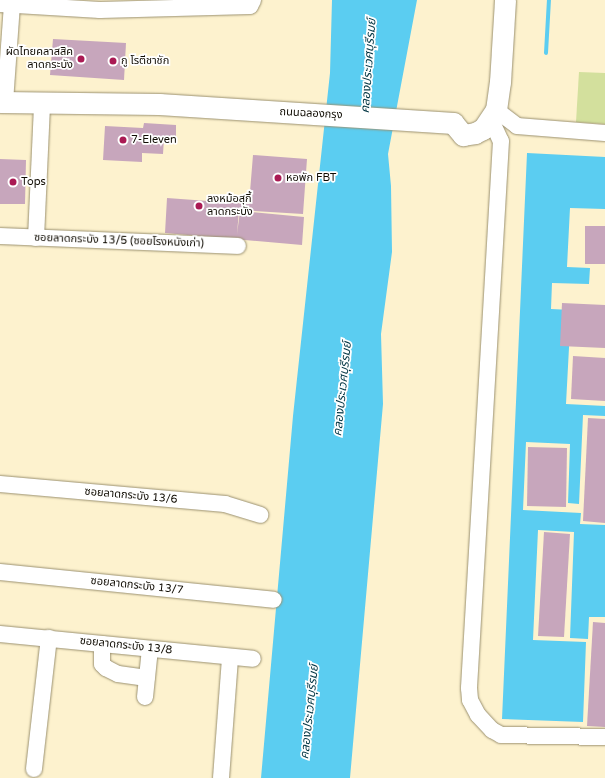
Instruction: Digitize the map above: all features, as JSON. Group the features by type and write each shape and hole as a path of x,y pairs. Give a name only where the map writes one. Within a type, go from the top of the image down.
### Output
{"main road":[{"path":"493,115 500,82 505,0"},
{"name":"ถนนฉลองกรุง","path":"2,102 42,104 159,104 453,123 463,135 483,129 493,115"}],"street":[{"path":"2,102 6,5 100,10 250,6 253,0"},
{"path":"36,238 42,104"},
{"path":"493,115 517,126 605,133"},
{"path":"493,115 501,141 468,688 470,700 478,715 492,730 501,735 605,738"},
{"name":"ซอยลาดกระบัง 13/5 (ซอยโรงหนังเก่า)","path":"0,236 238,246"},
{"name":"ซอยลาดกระบัง 13/6","path":"0,484 225,504 260,515"},
{"name":"ซอยลาดกระบัง 13/7","path":"0,572 274,600"},
{"name":"ซอยลาดกระบัง 13/8","path":"0,634 253,659"},
{"path":"34,769 49,638"},
{"path":"102,644 102,664 106,668 118,674 147,678"},
{"path":"145,697 150,649"},
{"path":"221,778 230,656"}],"green space":[{"path":"579,72 605,73 605,124 576,122"}],"water":[{"name":"คลองประเวศบุรีรมย์","path":"332,0 417,0 388,154 391,186 392,252 381,334 383,404 350,778 261,778 293,416 330,73"},
{"path":"527,153 605,157 605,209 570,208 567,267 590,268 589,284 552,283 551,309 571,310 566,404 605,406 605,416 583,415 579,504 568,503 570,444 526,442 523,510 581,513 580,524 605,525 605,617 589,617 588,639 570,638 574,532 538,530 533,640 586,642 583,722 502,719"}],"building":[{"path":"53,39 126,43 124,80 50,75"},
{"name":"7-Eleven","path":"144,123 176,125 176,139 164,138 163,154 142,153 142,162 103,160 105,126 143,128"},
{"name":"หอพัก FBT","path":"253,155 307,159 303,214 239,210 237,234 240,211 304,217 302,245 165,233 167,198 249,204"},
{"name":"Tops","path":"0,159 26,160 25,204 0,204"},
{"path":"585,226 605,226 605,264 585,264"},
{"path":"562,303 605,305 605,348 560,346"},
{"path":"573,356 605,358 605,401 571,399"},
{"path":"588,418 605,419 605,523 583,521"},
{"path":"528,447 567,448 566,507 527,506"},
{"path":"544,532 570,534 564,637 538,636"},
{"path":"593,622 605,623 605,727 587,726"}],"waterway":[{"path":"546,53 549,0"}],"place":[{"name":"ผัดไทยคลาสสิค ลาดกระบัง","path":"81,59"},
{"name":"กู โรตีชาชัก","path":"113,61"},
{"name":"7-Eleven","path":"123,140"},
{"name":"หอพัก FBT","path":"278,178"},
{"name":"Tops","path":"13,182"},
{"name":"ลงหม้อสุกี้ ลาดกระบัง","path":"199,206"}]}
